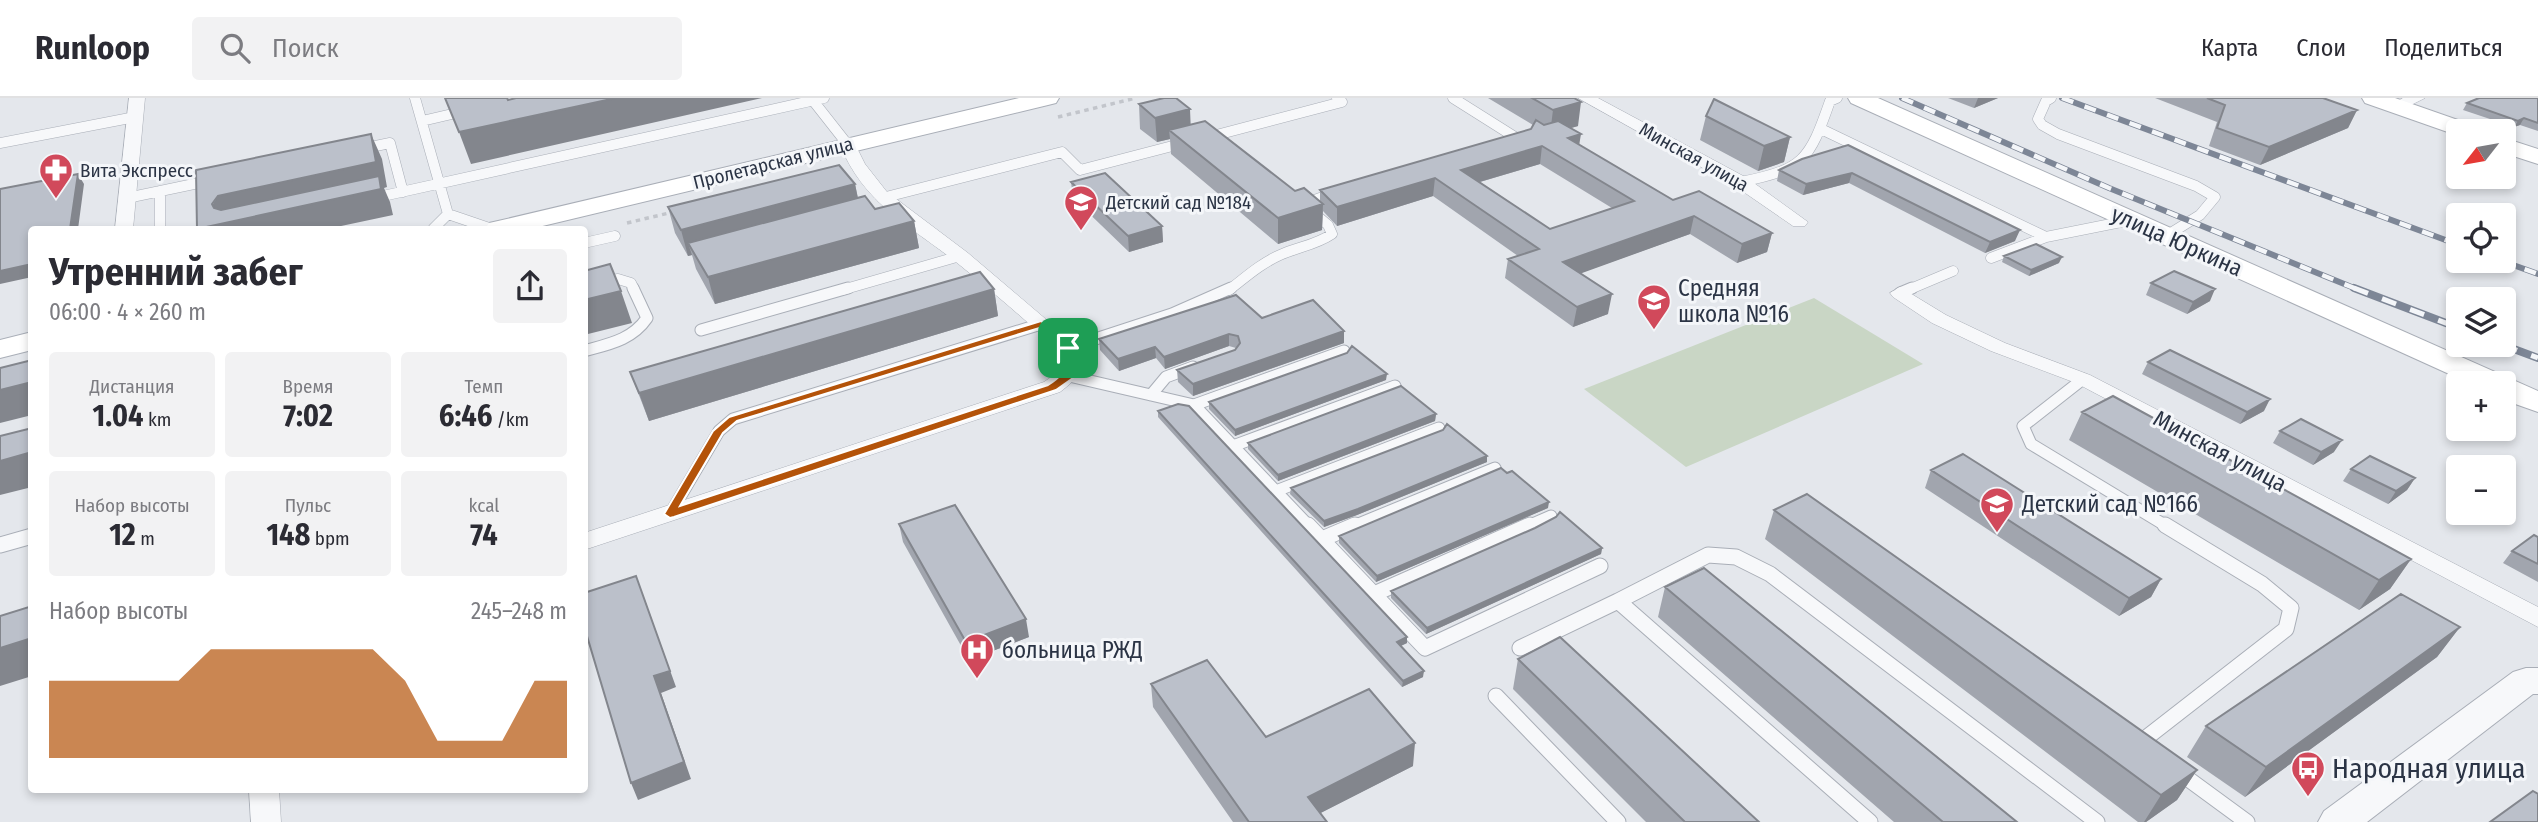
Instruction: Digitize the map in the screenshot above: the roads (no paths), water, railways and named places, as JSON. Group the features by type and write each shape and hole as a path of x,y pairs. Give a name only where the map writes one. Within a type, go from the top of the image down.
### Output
{"main road":[{"name":"Пролетарская улица","path":"529,226 848,145 1048,98"},
{"name":"улица Юркина","path":"1859,98 2467,371"},
{"path":"2373,98 2407,102 2446,121"},
{"path":"2516,149 2538,157"},
{"path":"0,348 28,342"},
{"path":"2516,393 2538,403"}],"street":[{"path":"124,226 137,98"},
{"name":"Минская улица","path":"1586,98 1741,182 1799,222"},
{"path":"588,541 1052,387 1069,376 1074,362 1068,348 960,256 885,206 855,167 848,145"},
{"name":"Минская улица","path":"1899,293 1939,319 1998,346 2083,379 2538,618"},
{"path":"2340,822 2526,681 2538,681"},
{"path":"264,793 266,822"}],"lane":[{"path":"415,98 448,214"},
{"path":"363,200 824,98"},
{"path":"885,206 1062,152 1080,170 1342,102 1337,98"},
{"path":"1452,98 1518,139 1505,143"},
{"path":"1741,182 1766,177 1800,163 1821,128 1829,101 1837,98"},
{"path":"2050,98 2038,119 2042,125 2057,134 2196,186 2214,197 2209,208 2166,236"},
{"path":"812,99 848,145"},
{"path":"422,121 452,114"},
{"path":"0,143 135,117"},
{"path":"643,125 650,136"},
{"path":"1821,128 2046,237"},
{"path":"349,152 390,143 403,191"},
{"path":"127,198 227,177"},
{"path":"1068,348 1172,314 1230,289 1249,272 1282,254 1320,243 1332,234 1328,225 1310,210 1309,202 1348,189"},
{"path":"160,191 160,226"},
{"path":"436,226 448,214"},
{"path":"448,214 483,226"},
{"path":"1991,258 2046,237 2131,220"},
{"path":"588,242 615,236"},
{"path":"701,330 960,256"},
{"path":"1899,293 1953,271"},
{"path":"588,283 618,279 631,283 647,318 640,330 624,340 588,350"},
{"path":"670,514 719,431 733,419 1041,324"},
{"path":"1069,376 1194,405 1344,351"},
{"path":"1151,395 1166,377 1206,363"},
{"path":"2083,379 2023,426 2031,444 2262,584 2291,608 2286,629 2146,738 2156,756 2247,822"},
{"path":"1233,446 1395,386"},
{"path":"1194,405 1425,648 1601,566"},
{"path":"1276,492 1439,428"},
{"path":"1322,539 1495,468"},
{"path":"1374,594 1551,516"},
{"path":"0,545 28,537"},
{"path":"1520,648 1708,555 1736,557 1770,575 2097,822"},
{"path":"1618,601 1870,822"},
{"path":"1496,696 1618,822"}],"railway":[{"path":"1902,98 2109,188 2355,289"},
{"path":"2062,98 2446,240"},
{"path":"2516,266 2538,274"},
{"path":"2355,289 2446,323"},
{"path":"2516,350 2538,358"}],"place":[{"name":"Вита Экспресс","path":"56,200"},
{"name":"Детский сад №184","path":"1081,232"},
{"name":"Средняя школа №16","path":"1654,331"},
{"name":"Детский сад №166","path":"1997,534"},
{"name":"больница РЖД","path":"977,680"},
{"name":"Народная улица","path":"2308,798"}]}
